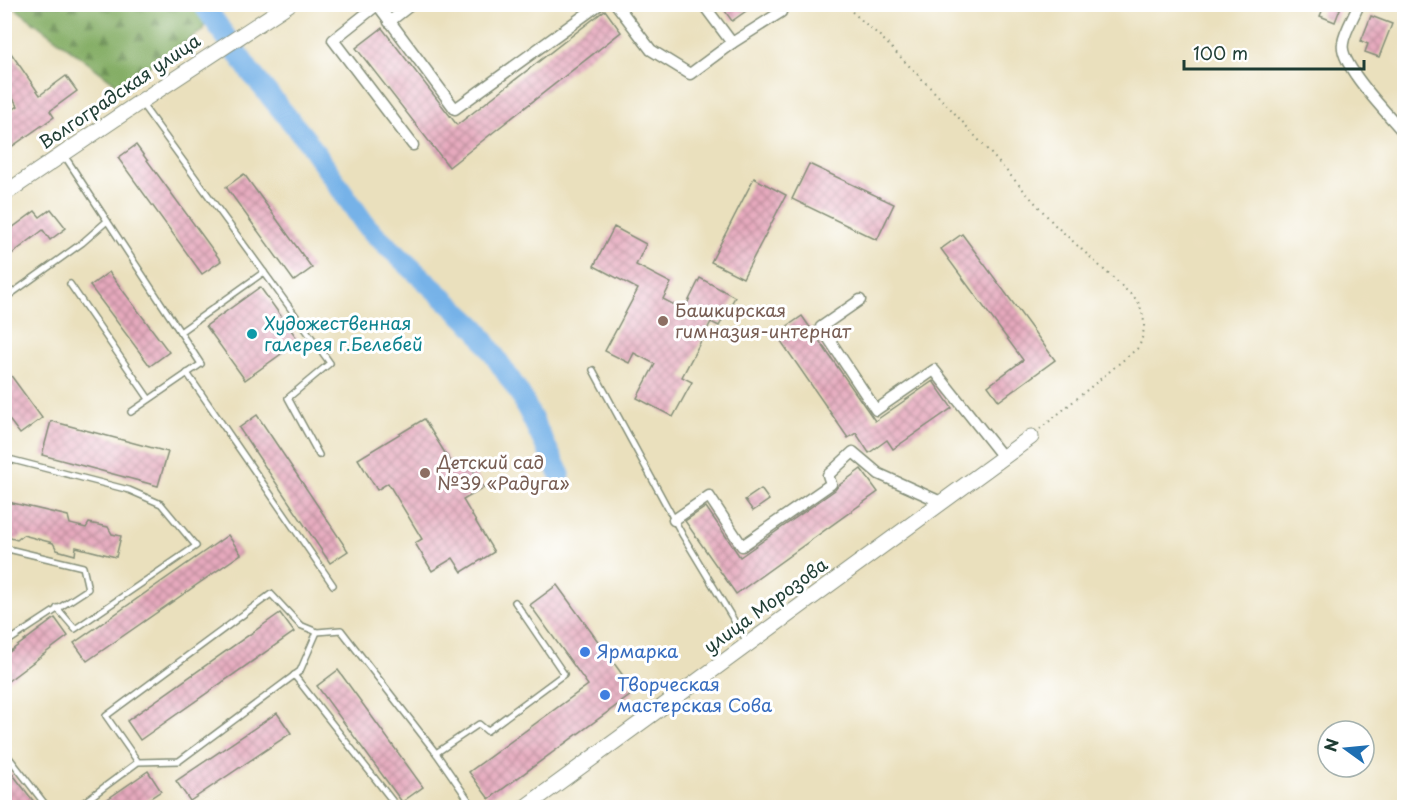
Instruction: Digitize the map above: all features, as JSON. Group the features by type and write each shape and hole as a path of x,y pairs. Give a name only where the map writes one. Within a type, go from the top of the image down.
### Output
{"street":[{"name":"Волгоградская улица","path":"4,194 289,4"},
{"path":"389,21 412,4"},
{"path":"412,145 333,40 377,5 455,109 600,4"},
{"path":"616,4 651,50 690,74 732,43 781,12"},
{"path":"703,4 732,43"},
{"path":"1359,4 1342,44 1344,57 1368,92 1404,133"},
{"path":"860,300 821,327 876,410 934,370 1003,457"},
{"name":"улица Морозова","path":"524,807 1031,437"},
{"path":"674,520 709,496 742,546 831,484 828,475 853,452 879,474 941,502"}],"lane":[{"path":"140,102 330,363 288,398 319,455"},
{"path":"63,153 201,364 130,412"},
{"path":"4,299 82,243 107,221"},
{"path":"180,332 264,272"},
{"path":"70,284 149,399"},
{"path":"592,370 674,520 748,644"},
{"path":"187,373 333,585"},
{"path":"4,453 9,459 129,490 161,504 196,546 75,629 57,608"},
{"path":"4,548 83,567 87,589 4,644"},
{"path":"138,762 106,716 271,594 300,625 317,632 341,630 436,753 474,807"},
{"path":"436,753 478,724 487,731 564,674 515,602"},
{"path":"76,807 138,762 179,761 300,670 317,632"},
{"path":"294,675 398,807"},
{"path":"4,751 48,807"},
{"path":"408,807 424,805 426,807"}],"path":[{"path":"843,4 881,37 934,91 1056,225 1137,300 1144,315 1144,333 1139,347 1031,437"}],"green space":[{"path":"11,5 212,5 202,31 119,86"}],"building":[{"path":"720,4 756,4 732,21"},
{"path":"1325,4 1342,4 1335,22 1320,16"},
{"path":"605,10 621,32 449,167 356,48 382,28 457,125"},
{"path":"1371,16 1392,24 1379,57 1365,52 1368,44 1361,41"},
{"path":"4,43 40,95 66,76 77,91 50,111 54,117 4,152 4,116 18,106 4,85"},
{"path":"136,145 221,261 202,274 118,158"},
{"path":"809,164 894,204 877,240 792,199"},
{"path":"244,174 312,268 294,281 226,187"},
{"path":"754,178 786,195 743,278 711,262"},
{"path":"51,209 66,228 50,240 43,230 4,260 4,234 35,211 40,217"},
{"path":"614,227 646,244 636,265 671,283 663,299 684,310 700,278 735,297 719,326 711,322 682,377 692,382 673,417 637,398 655,364 634,353 629,363 605,351 638,289 594,266"},
{"path":"962,234 1055,360 999,401 988,386 1023,360 941,249"},
{"path":"109,272 169,352 150,366 90,286"},
{"name":"Художественная галерея г.Белебей","path":"260,287 299,341 245,380 206,326"},
{"path":"802,316 875,421 933,381 952,408 893,449 887,440 869,453 856,433 848,438 776,334"},
{"path":"4,366 42,418 20,434 4,413"},
{"path":"257,415 348,551 330,563 239,428"},
{"path":"424,419 456,471 469,463 484,488 463,500 494,552 462,572 453,558 432,571 415,543 422,539 388,483 377,490 358,459"},
{"path":"51,421 168,452 158,486 42,455"},
{"path":"861,469 878,492 736,594 685,521 706,507 740,557"},
{"path":"761,489 769,500 753,511 745,500"},
{"path":"4,501 68,516 70,524 86,528 89,523 108,527 112,534 121,536 116,557 76,547 75,555 57,550 53,543 23,535 17,540 4,536"},
{"path":"228,535 241,554 87,661 74,643"},
{"path":"557,585 635,692 489,799 469,772 588,685 530,605"},
{"path":"280,613 294,632 140,740 127,721"},
{"path":"55,618 68,636 4,684 4,656"},
{"path":"338,670 423,787 402,802 317,686"},
{"path":"277,713 291,733 190,801 176,781"},
{"path":"4,763 38,807 4,807"},
{"path":"148,771 161,791 137,807 96,807"}],"waterway":[{"path":"203,4 251,73 308,142 367,227 476,328 520,394 560,475"}],"place":[{"name":"Башкирская гимназия-интернат","path":"663,321"},
{"name":"Художественная галерея г.Белебей","path":"252,334"},
{"name":"Детский сад №39 «Радуга»","path":"425,473"},
{"name":"Ярмарка","path":"585,652"},
{"name":"Творческая мастерская Сова","path":"605,695"}]}
